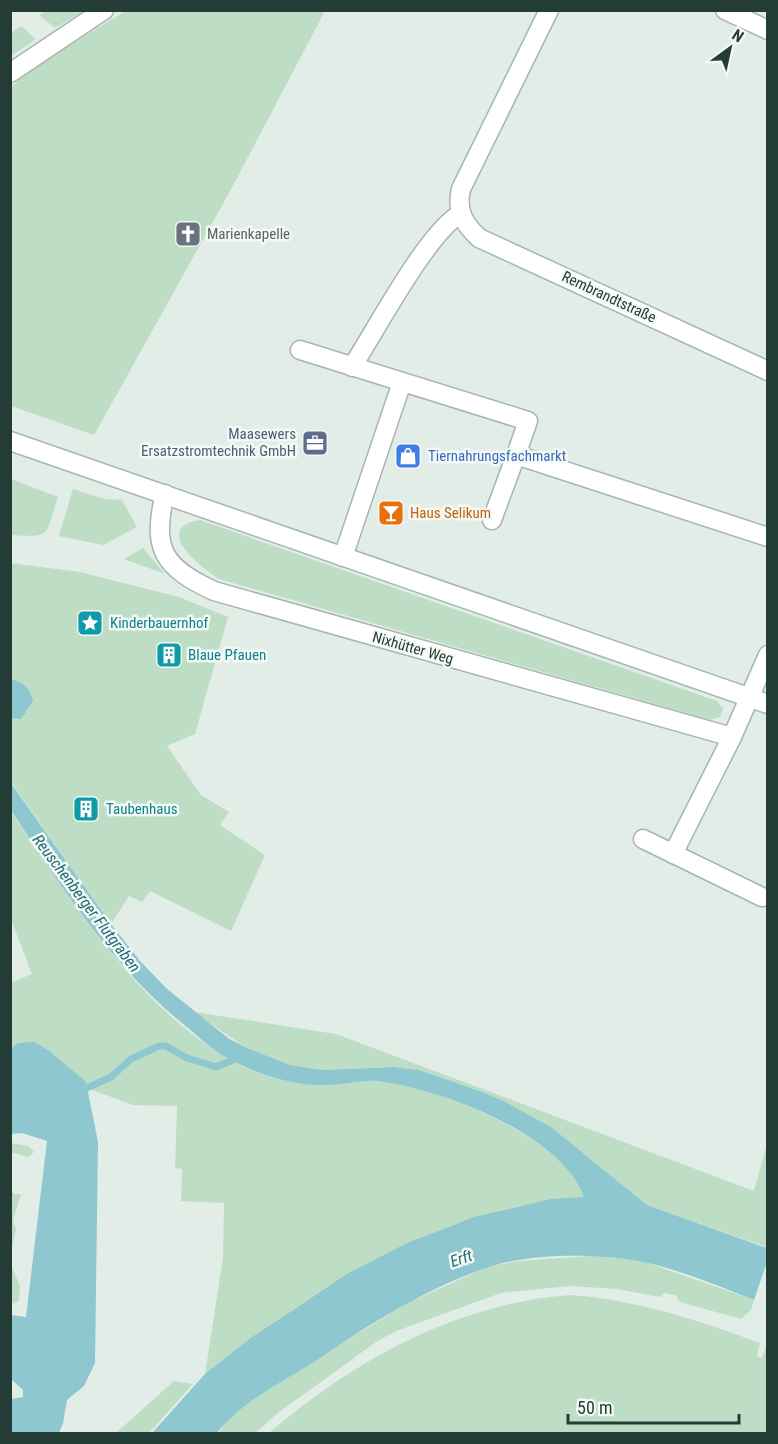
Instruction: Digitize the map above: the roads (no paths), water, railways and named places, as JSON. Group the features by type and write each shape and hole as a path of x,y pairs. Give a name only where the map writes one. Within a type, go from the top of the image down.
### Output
{"street":[{"path":"10,73 104,10"},
{"path":"352,367 423,254 447,221 460,214 458,201 461,189 549,10"},
{"path":"725,10 768,30"},
{"name":"Rembrandtstraße","path":"460,214 479,238 768,371"},
{"path":"300,350 528,422 492,520"},
{"path":"343,557 402,382"},
{"path":"10,441 759,701"},
{"path":"516,455 768,537"},
{"name":"Nixhütter Weg","path":"165,494 157,531 162,548 174,567 189,580 214,591 732,737"},
{"path":"673,854 732,737 759,701 768,655"},
{"path":"643,839 762,897"}],"water":[{"path":"11,679 25,686 33,701 21,719 11,718"},
{"path":"10,782 140,961 166,988 228,1038 290,1065 323,1070 394,1067 419,1070 502,1100 551,1127 647,1205 767,1248 767,1305 675,1270 643,1262 586,1256 522,1259 464,1276 381,1318 253,1400 217,1433 152,1433 205,1374 252,1337 347,1274 407,1243 474,1217 551,1199 584,1197 572,1175 552,1154 526,1135 464,1104 404,1085 378,1081 314,1085 287,1081 248,1068 215,1050 161,1005 136,980 91,927 11,810"},
{"path":"34,1042 48,1050 86,1082 98,1142 95,1363 84,1386 67,1400 59,1433 11,1433 11,1399 23,1397 23,1390 11,1379 11,1315 26,1317 47,1141 22,1133 11,1134 11,1048 18,1043"}],"waterway":[{"path":"87,1088 111,1077 131,1059 159,1046 166,1046 187,1058 216,1067 240,1057"}],"place":[{"name":"Marienkapelle","path":"188,234"},
{"name":"Maasewers Ersatzstromtechnik GmbH","path":"315,443"},
{"name":"Tiernahrungsfachmarkt","path":"408,456"},
{"name":"Haus Selikum","path":"391,513"},
{"name":"Kinderbauernhof","path":"90,623"},
{"name":"Blaue Pfauen","path":"169,655"},
{"name":"Taubenhaus","path":"86,809"}],"water label":[{"name":"Reuschenberger Flutgraben","path":"87,903"},
{"name":"Erft","path":"461,1258"}]}
